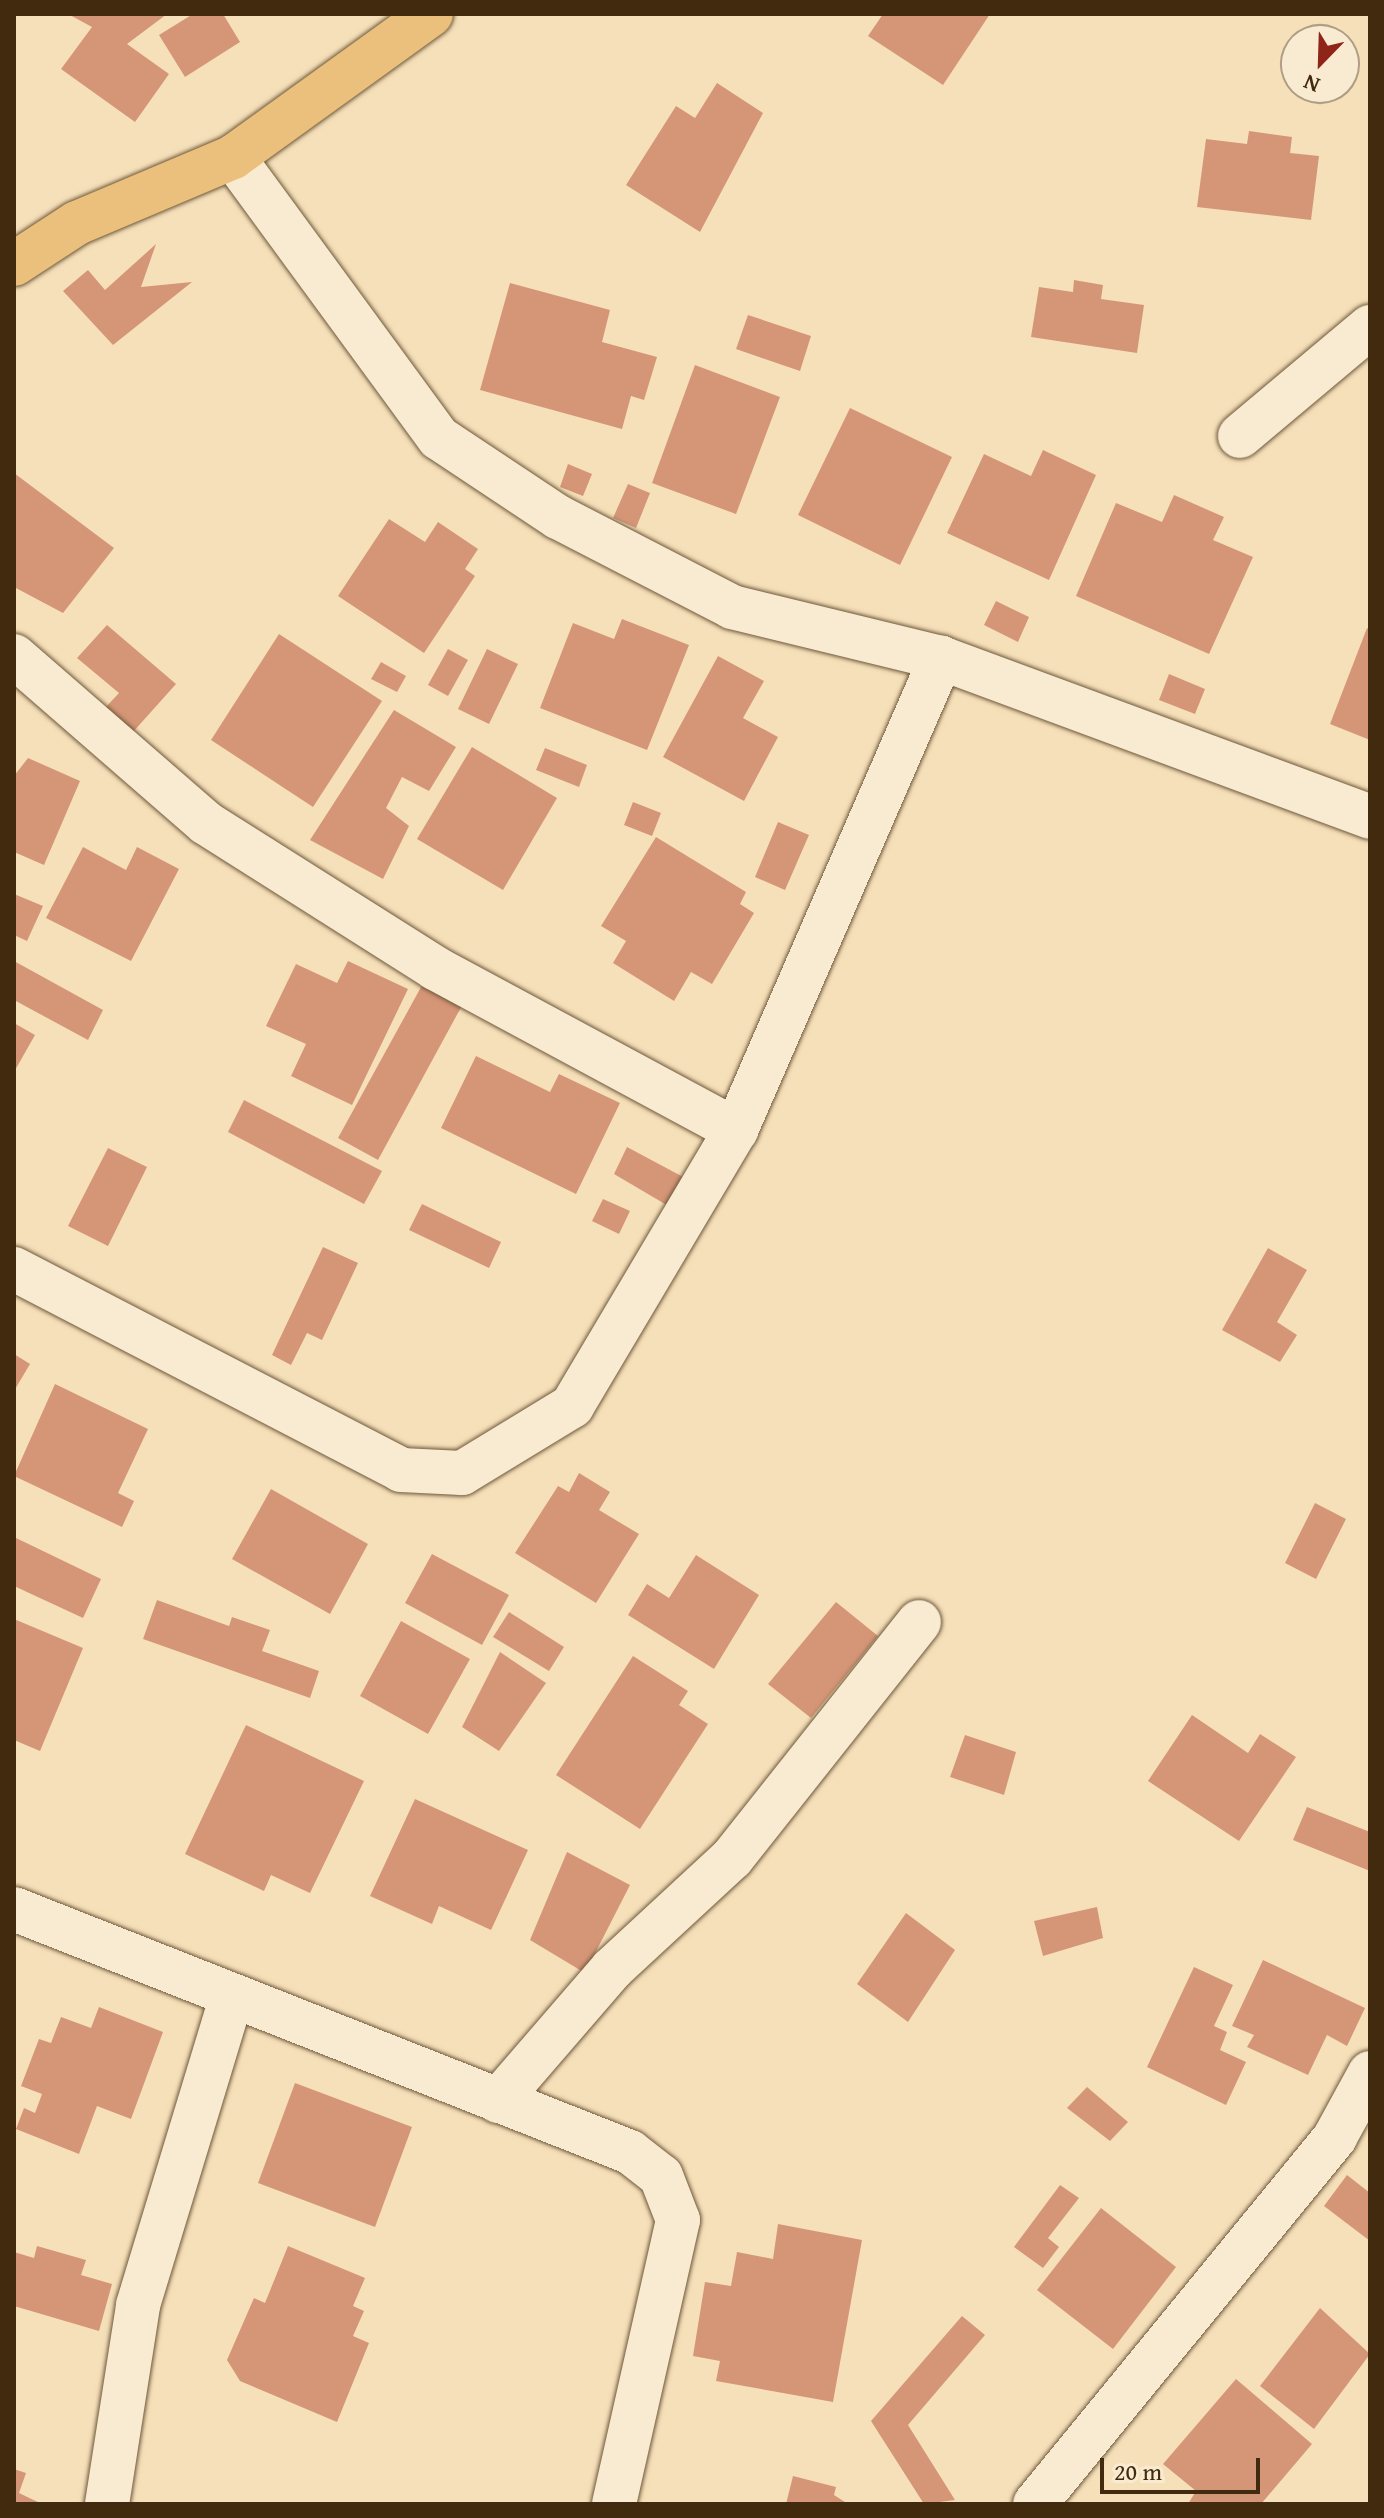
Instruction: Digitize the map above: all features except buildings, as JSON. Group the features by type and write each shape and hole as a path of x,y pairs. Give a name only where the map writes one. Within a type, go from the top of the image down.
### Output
{"main road":[{"path":"14,264 77,223 233,157 431,14"}],"street":[{"path":"233,157 439,438 558,517 732,607 941,658 1370,817"},
{"path":"1240,436 1370,327"},
{"path":"14,656 206,823 435,968 736,1130"},
{"path":"14,1269 401,1470 462,1473 572,1406 736,1130 941,658"},
{"path":"498,2101 612,1969 732,1858 919,1622"},
{"path":"14,1909 630,2152 661,2176 675,2199 678,2220 614,2504"},
{"path":"107,2504 138,2305 232,1996"},
{"path":"1035,2504 1335,2137 1370,2073"}]}
